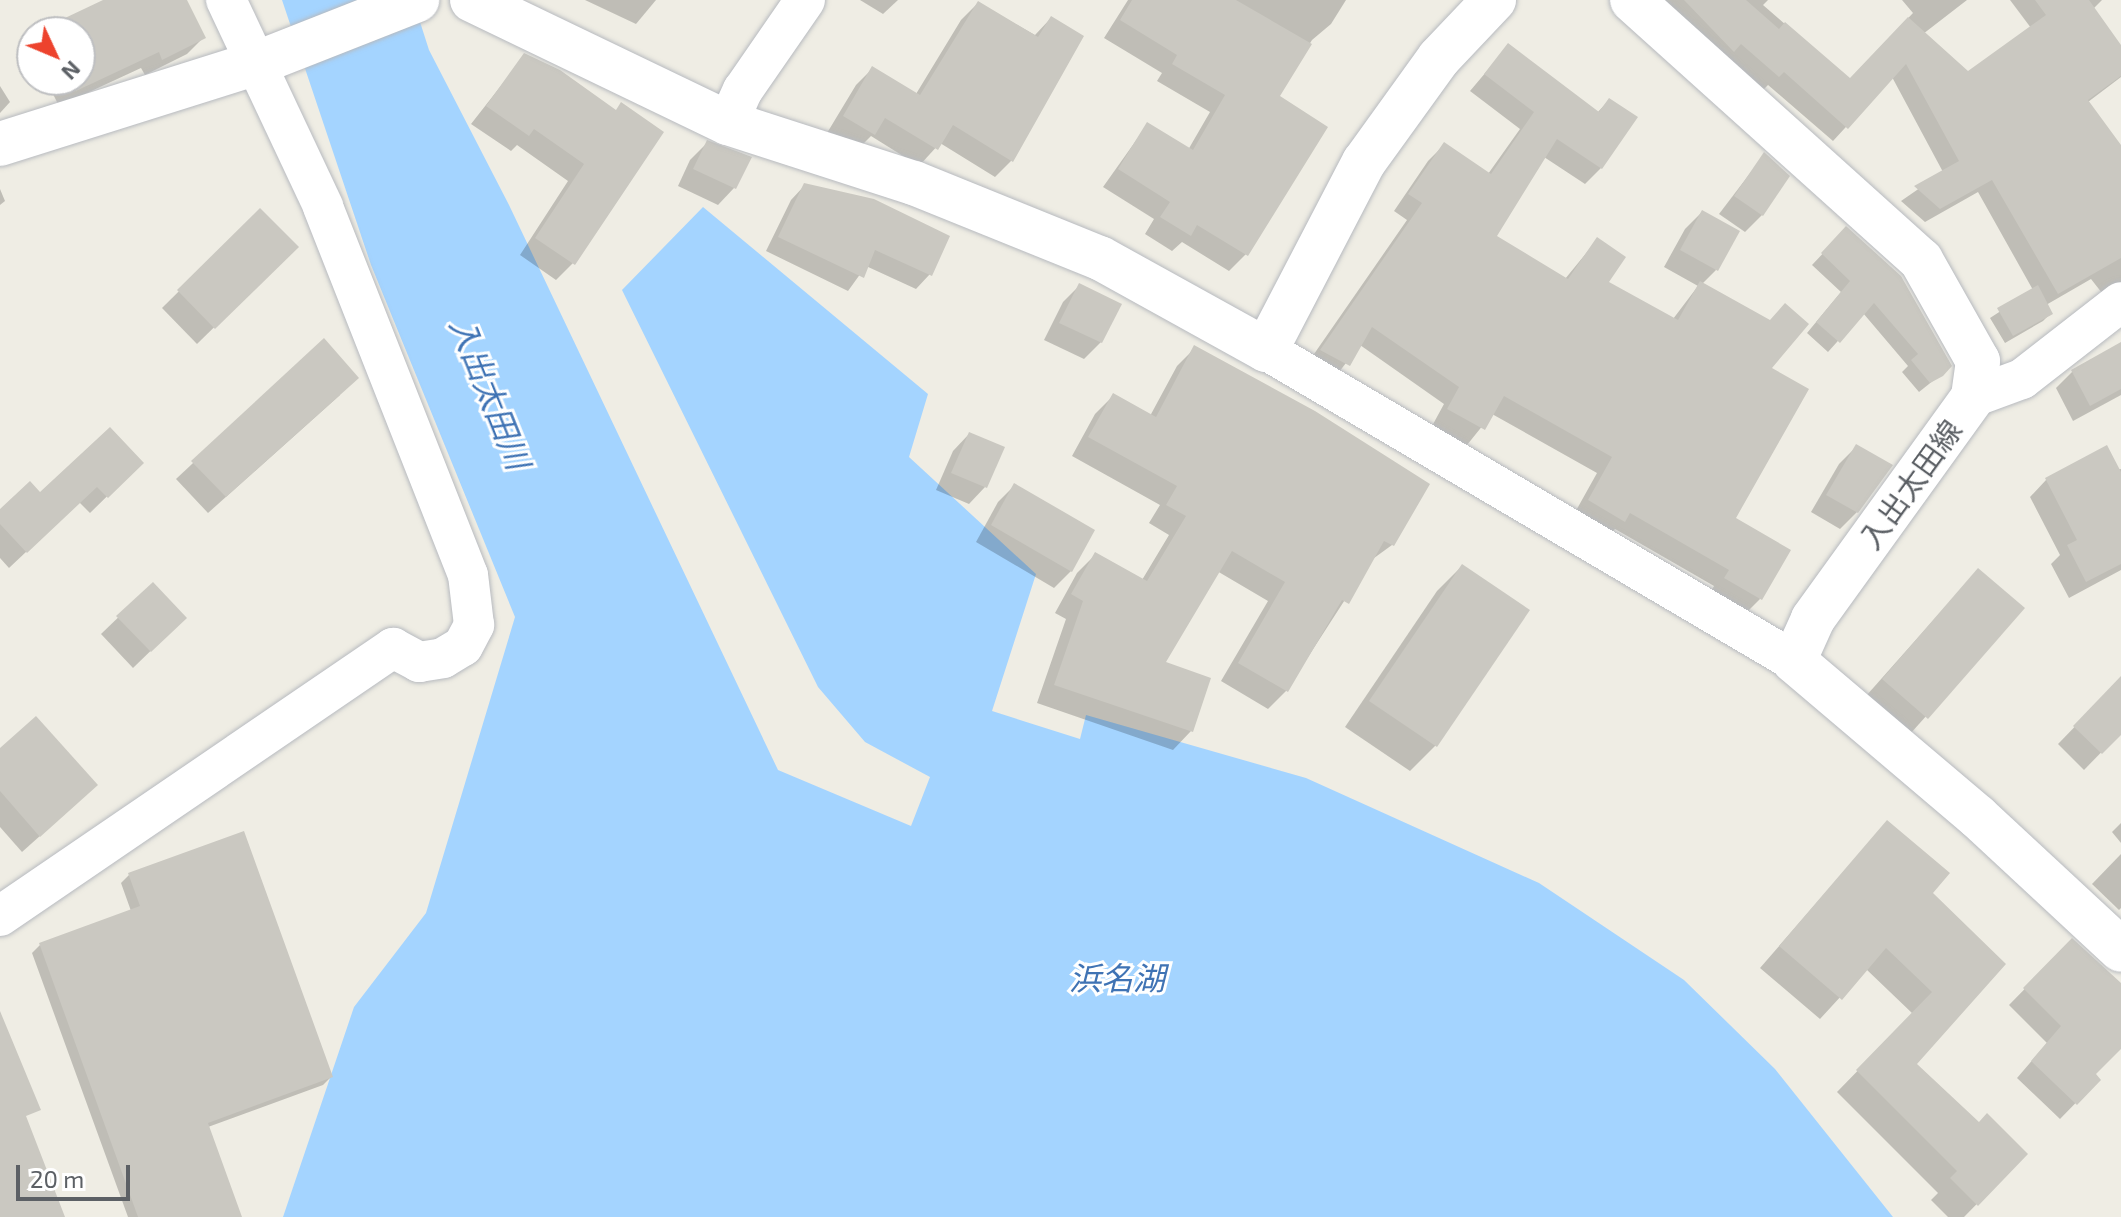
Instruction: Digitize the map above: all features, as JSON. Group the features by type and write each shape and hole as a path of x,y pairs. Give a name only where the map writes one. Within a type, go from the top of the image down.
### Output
{"street":[{"path":"0,916 393,648 419,662 443,658 463,646 474,625 468,575 323,206 260,62 226,0"},
{"path":"0,144 260,62 417,0"},
{"path":"472,0 728,123 914,183 1100,258 1266,350 1794,661 1978,817 2121,950"},
{"path":"728,123 743,90 805,0"},
{"path":"1266,350 1364,162 1439,58 1494,0"},
{"name":"入出太田線","path":"1632,0 1921,260 1978,361 1973,397 1813,619 1794,661"},
{"path":"1973,397 2022,379 2121,302"}],"water":[{"name":"浜名湖","path":"282,0 413,0 429,50 509,205 778,770 911,826 930,777 865,742 818,687 622,290 703,207 928,394 909,457 1036,574 992,711 1080,739 1086,715 1306,778 1539,883 1684,980 1775,1069 1893,1217 283,1217 354,1007 426,913 515,617 371,265"}],"building":[{"path":"103,0 187,0 206,38 162,60 159,52 96,82 96,16 69,16"},
{"path":"1132,0 1236,0 1312,44 1280,96 1328,127 1248,256 1197,225 1191,236 1160,217 1170,202 1118,169 1147,122 1193,150 1225,95 1172,64 1177,55 1120,20"},
{"path":"1684,0 1746,0 1779,29 1785,22 1850,78 1908,17 1968,71 2046,15 2035,0 2089,0 2121,45 2121,76 2088,100 2121,145 2121,258 2058,294 1992,180 1940,209 1914,186 1959,161 1906,64 1848,129 1784,72 1779,77 1741,44 1734,52"},
{"path":"978,1 1038,37 1051,16 1084,36 1013,162 953,125 938,150 885,118 875,135 843,116 872,66 920,95"},
{"path":"1508,43 1599,112 1609,98 1638,117 1602,169 1557,139 1497,236 1568,279 1597,237 1626,257 1609,282 1678,320 1700,281 1770,320 1785,303 1809,324 1772,368 1809,389 1736,518 1791,550 1762,600 1724,578 1729,570 1630,513 1625,522 1588,500 1612,457 1504,396 1485,430 1447,409 1459,387 1372,327 1350,366 1320,350 1422,203 1408,194 1444,142 1491,174 1534,112 1484,74"},
{"path":"524,53 560,70 616,110 621,102 664,132 575,265 535,238 584,164 534,129 529,136 486,106"},
{"path":"707,140 752,157 736,189 693,169"},
{"path":"1764,152 1790,176 1763,216 1734,196"},
{"path":"804,183 874,199 950,236 932,276 875,250 864,278 778,237"},
{"path":"260,208 299,247 215,329 177,290"},
{"path":"1702,210 1740,231 1718,271 1680,250"},
{"path":"1846,226 1901,276 1952,366 1943,376 1930,383 1911,360 1918,354 1874,303 1840,343 1816,322 1850,281 1821,253"},
{"path":"1079,283 1122,304 1102,343 1059,323"},
{"path":"2038,285 2053,314 2013,336 1997,308"},
{"path":"324,338 359,378 226,497 191,461"},
{"path":"2121,342 2121,389 2090,406 2071,370"},
{"path":"1194,345 1315,411 1430,484 1394,546 1384,541 1349,604 1342,600 1288,692 1238,663 1285,582 1232,551 1166,662 1211,678 1193,732 1054,685 1083,601 1071,594 1095,552 1147,581 1186,516 1166,505 1177,486 1088,437 1113,393 1156,417"},
{"path":"110,427 144,463 108,498 97,487 27,553 0,524 0,509 30,481 40,492"},
{"path":"969,432 1005,447 987,488 951,473"},
{"path":"1856,444 1893,465 1858,513 1826,495"},
{"path":"2107,445 2121,472 2121,564 2086,582 2067,545 2077,540 2045,478"},
{"path":"1014,483 1095,530 1072,572 991,525"},
{"path":"1462,564 1530,610 1437,747 1369,701"},
{"path":"1978,568 2025,608 1928,719 1882,679"},
{"path":"153,582 187,618 151,652 116,616"},
{"path":"2121,676 2121,735 2102,754 2073,726"},
{"path":"36,716 98,785 40,837 0,791 0,748"},
{"path":"1887,820 1950,873 1933,893 2006,964 1917,1064 1979,1122 1987,1113 2028,1154 1978,1206 1950,1178 1957,1171 1856,1070 1932,992 1886,948 1842,1000 1779,946"},
{"path":"244,831 333,1077 208,1123 242,1217 138,1217 39,943 140,906 128,873"},
{"path":"2072,938 2121,983 2121,1049 2096,1074 2101,1080 2077,1105 2031,1061 2061,1026 2023,988"},
{"path":"0,1011 41,1110 26,1116 65,1217 0,1217"}],"water label":[{"name":"入出太田川","path":"491,393"}]}
